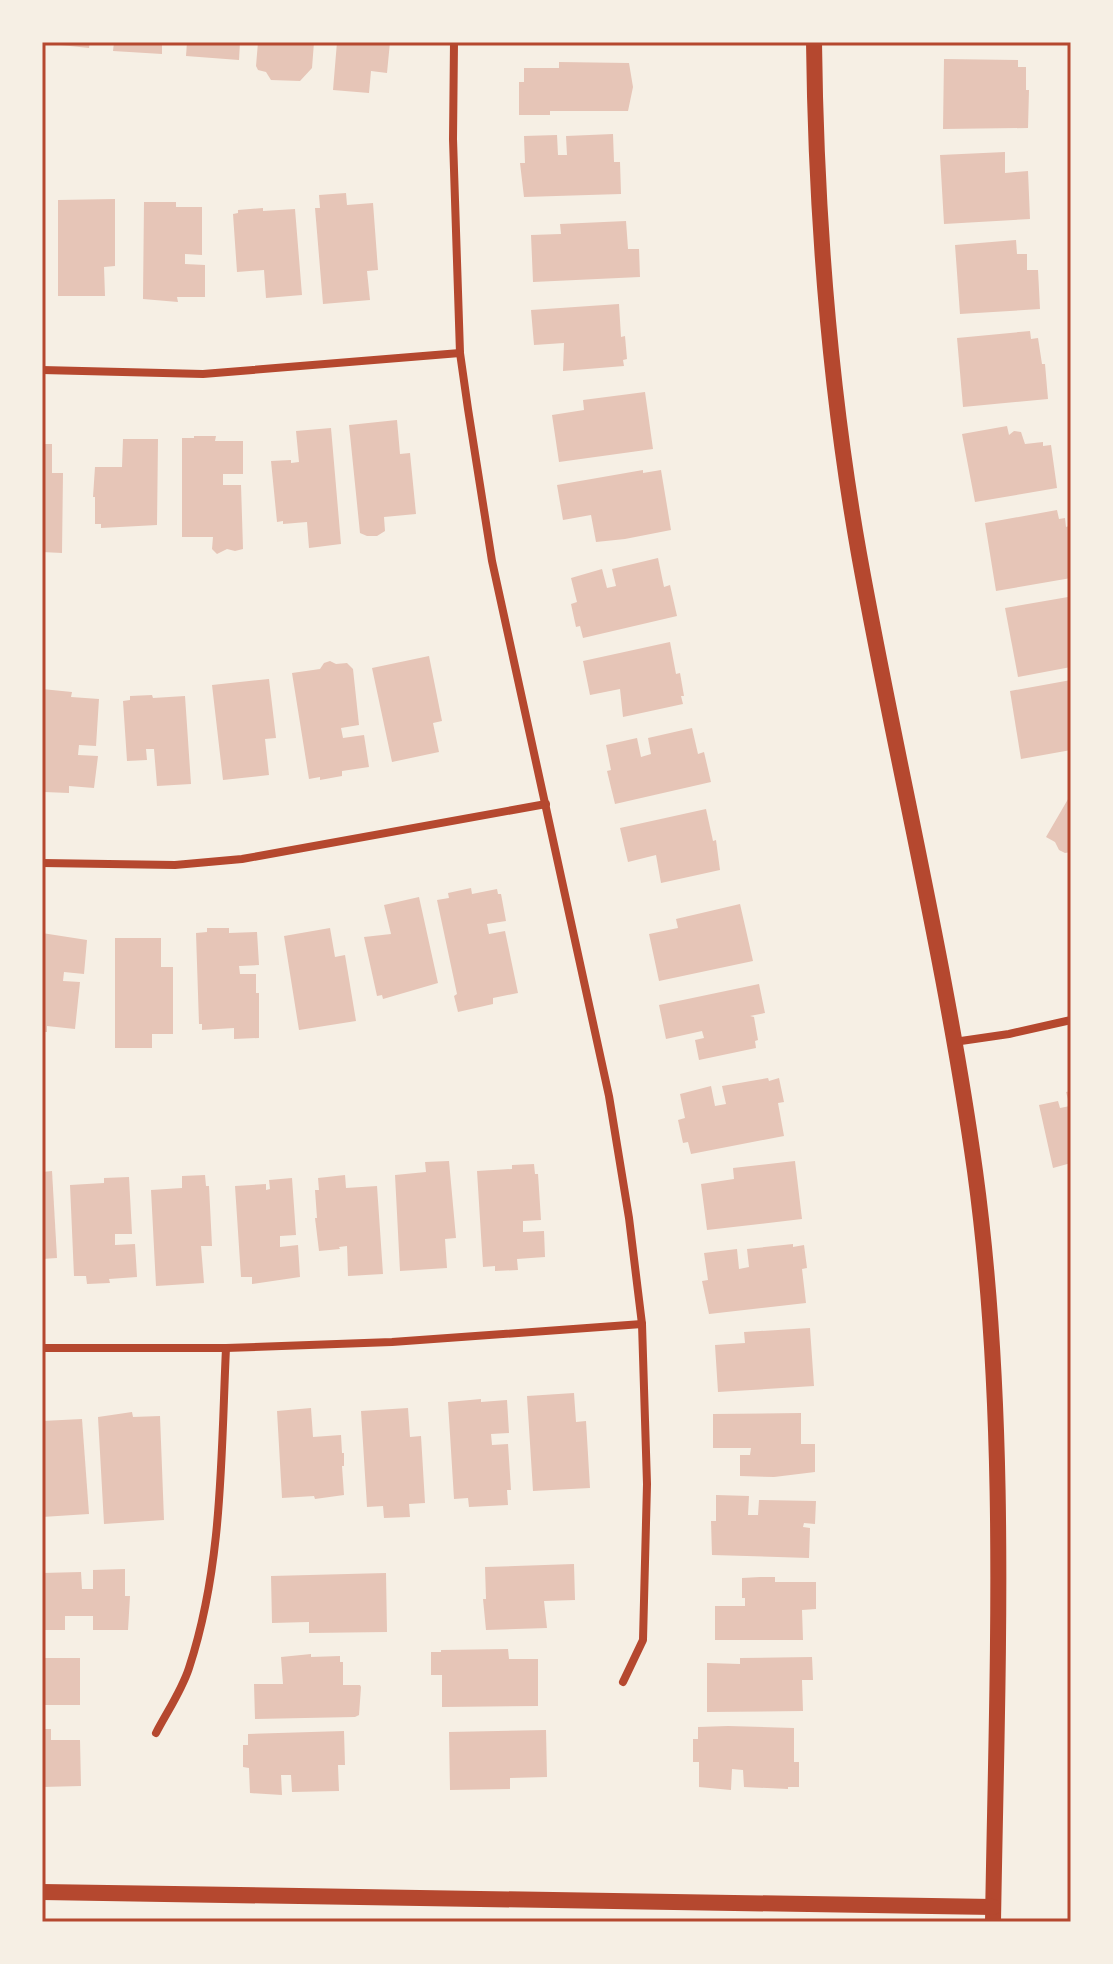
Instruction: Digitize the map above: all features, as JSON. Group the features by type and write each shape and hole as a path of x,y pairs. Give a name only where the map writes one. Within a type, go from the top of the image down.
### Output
{"main road":[{"path":"42,1892 993,1915 998,1474 989,1323 975,1173 947,995 859,553 836,400 822,256 814,42"}],"street":[{"path":"454,42 453,139 460,353 492,561 609,1096 642,1324 647,1484 643,1640 623,1682"},
{"path":"42,370 203,374 460,353"},
{"path":"42,863 175,865 242,859 546,804"},
{"path":"953,1042 1071,1020"},
{"path":"42,1348 226,1348 392,1342 642,1324"},
{"path":"156,1733 188,1671 210,1591 219,1491 226,1348"}],"building":[{"path":"51,42 90,42 89,48"},
{"path":"114,42 162,42 162,54 113,51"},
{"path":"187,42 240,42 239,60 186,56"},
{"path":"258,42 314,42 312,68 300,81 271,80 266,72 258,70 256,66"},
{"path":"337,42 390,42 387,73 371,71 369,93 333,90"},
{"path":"944,59 1018,60 1018,67 1026,67 1028,128 943,129"},
{"path":"559,62 629,63 633,87 628,111 550,111 550,115 519,115 519,82 524,82 524,68 559,68"},
{"path":"613,134 614,162 620,162 621,194 524,197 520,163 525,163 524,136 557,135 558,155 567,155 566,136"},
{"path":"1005,152 1005,173 1028,171 1030,219 944,224 940,155"},
{"path":"346,193 347,205 373,203 378,270 367,271 370,300 323,304 315,208 320,208 319,195"},
{"path":"115,199 115,266 104,267 105,296 58,296 58,200"},
{"path":"144,202 176,202 176,207 202,207 202,255 185,254 185,264 205,265 205,297 177,297 178,302 143,299"},
{"path":"263,208 263,211 295,209 302,295 266,298 264,270 237,272 233,214 238,210"},
{"path":"626,221 628,249 639,249 640,277 533,282 531,235 561,234 560,224"},
{"path":"1016,240 1017,254 1027,254 1027,270 1038,270 1040,309 960,314 955,245"},
{"path":"619,304 621,337 625,336 627,359 623,360 624,366 563,371 564,343 534,345 531,310"},
{"path":"1030,331 1031,339 1038,338 1042,364 1045,364 1048,399 963,407 957,338"},
{"path":"645,392 653,449 559,462 552,415 584,410 583,400"},
{"path":"397,420 400,454 410,453 416,514 384,517 385,531 377,536 367,536 360,533 349,425"},
{"path":"1007,426 1009,435 1014,431 1021,432 1025,444 1043,442 1043,446 1051,445 1057,488 975,502 962,434"},
{"path":"331,428 341,544 309,548 307,522 277,522 271,461 299,462 296,431"},
{"path":"216,436 215,441 243,441 243,474 223,474 223,485 241,485 243,549 227,549 217,554 212,549 213,537 182,537 182,438"},
{"path":"123,439 158,439 157,525 101,528 101,524 95,524 95,467 122,467"},
{"path":"42,444 52,444 52,473 63,473 62,553 42,552"},
{"path":"643,470 643,473 661,470 671,530 596,542 591,515 563,520 557,485"},
{"path":"1057,510 1059,519 1065,518 1066,527 1069,526 1071,578 996,591 985,523"},
{"path":"658,558 664,587 670,585 677,616 583,638 580,626 576,627 571,604 577,602 571,578 602,569 607,588 616,586 612,569"},
{"path":"1068,597 1071,667 1018,677 1005,608"},
{"path":"670,642 676,674 680,673 683,704 623,717 620,689 590,695 583,661"},
{"path":"429,656 442,721 433,723 439,752 392,762 372,668"},
{"path":"330,661 347,663 353,669 359,725 341,728 343,738 364,735 369,767 342,771 342,776 309,779 292,673 320,669"},
{"path":"269,679 276,738 265,739 269,775 223,780 212,685"},
{"path":"1071,680 1071,750 1021,759 1010,691"},
{"path":"42,689 72,692 71,697 99,699 96,746 79,745 78,755 98,756 94,788 69,786 69,793 44,792"},
{"path":"152,695 153,698 185,696 191,784 157,786 154,749 146,749 147,760 127,761 123,701 130,700 130,696"},
{"path":"692,728 698,754 704,752 711,782 615,804 607,771 611,770 606,745 637,738 641,757 651,754 648,738"},
{"path":"1071,794 1071,852 1065,853 1046,837"},
{"path":"706,809 713,841 716,840 720,870 661,883 656,855 628,862 620,828"},
{"path":"471,888 472,894 497,889 501,894 506,921 487,924 489,934 505,931 518,993 493,998 493,1004 458,1012 437,900 449,898 448,893"},
{"path":"419,897 438,983 383,999 382,995 377,996 364,937 391,934 384,905"},
{"path":"740,904 753,961 659,981 649,934 678,928 676,919"},
{"path":"207,928 229,928 229,933 257,932 259,965 239,966 240,974 256,974 259,1038 234,1039 234,1028 202,1030 202,1024 199,1024 196,933 207,932"},
{"path":"330,928 335,957 345,955 356,1021 299,1030 284,936"},
{"path":"42,933 87,940 84,974 64,972 63,981 80,982 75,1029 47,1026 47,1032 42,1032"},
{"path":"115,938 161,938 161,967 173,967 173,1034 152,1034 152,1048 115,1048"},
{"path":"759,984 765,1013 750,1016 754,1017 758,1040 755,1041 756,1048 699,1060 695,1040 704,1038 702,1031 666,1039 659,1005"},
{"path":"768,1078 769,1081 779,1078 784,1102 778,1103 784,1136 691,1154 688,1142 683,1143 678,1120 685,1118 680,1094 711,1086 715,1106 726,1104 722,1086"},
{"path":"1071,1091 1071,1163 1053,1168 1039,1105 1058,1101 1060,1108 1070,1106 1066,1092"},
{"path":"449,1161 456,1238 445,1239 447,1268 400,1271 395,1175 426,1172 425,1162"},
{"path":"795,1161 802,1219 707,1230 701,1184 734,1179 733,1168"},
{"path":"534,1164 535,1174 538,1174 541,1220 523,1221 523,1232 544,1231 545,1257 517,1259 518,1270 495,1271 495,1266 483,1267 477,1171"},
{"path":"52,1171 57,1258 42,1259 42,1172"},
{"path":"205,1175 206,1186 209,1186 212,1246 201,1246 204,1283 156,1286 151,1190 182,1188 182,1176"},
{"path":"345,1175 346,1188 377,1186 383,1274 348,1276 347,1246 319,1251 315,1218 318,1178"},
{"path":"129,1177 132,1234 115,1234 115,1245 135,1244 137,1277 87,1284 86,1276 74,1276 70,1185 104,1183 104,1178"},
{"path":"292,1178 296,1235 280,1236 280,1247 298,1245 300,1277 252,1284 252,1277 241,1277 235,1186 266,1184 266,1190 270,1189 269,1180"},
{"path":"793,1244 793,1247 804,1245 807,1268 802,1269 806,1303 709,1314 702,1281 708,1280 704,1253 737,1249 739,1269 749,1267 747,1249"},
{"path":"810,1328 814,1386 718,1392 715,1345 745,1343 744,1332"},
{"path":"574,1393 576,1422 586,1421 590,1488 533,1491 527,1396"},
{"path":"481,1399 481,1402 507,1400 509,1433 491,1434 492,1445 508,1444 511,1490 507,1490 508,1505 469,1507 468,1498 454,1499 448,1402"},
{"path":"311,1408 313,1437 341,1435 344,1495 315,1499 314,1496 282,1498 277,1411"},
{"path":"408,1408 410,1437 421,1436 425,1503 409,1504 410,1517 384,1518 383,1506 367,1507 361,1411"},
{"path":"132,1412 133,1417 160,1416 164,1520 104,1524 98,1417"},
{"path":"801,1413 801,1444 815,1444 815,1472 774,1477 740,1476 740,1455 750,1455 751,1448 713,1448 713,1414"},
{"path":"82,1419 89,1514 42,1517 42,1421"},
{"path":"716,1495 749,1496 748,1515 758,1515 759,1500 816,1501 815,1524 804,1523 803,1527 810,1528 809,1558 712,1555 711,1521 716,1521"},
{"path":"574,1564 575,1600 544,1601 547,1628 486,1630 483,1599 486,1599 485,1567"},
{"path":"125,1569 125,1596 130,1596 128,1630 93,1630 93,1616 65,1616 65,1630 42,1630 42,1573 81,1572 82,1589 93,1589 93,1570"},
{"path":"386,1573 387,1632 309,1633 309,1622 272,1623 271,1576"},
{"path":"775,1577 775,1582 816,1582 816,1609 802,1610 803,1640 715,1640 715,1606 745,1606 742,1578"},
{"path":"508,1649 509,1659 538,1659 538,1706 442,1707 442,1675 431,1675 431,1652"},
{"path":"311,1654 311,1657 340,1656 343,1685 361,1687 359,1715 255,1719 254,1684 283,1684 281,1657"},
{"path":"812,1657 813,1680 802,1680 803,1711 707,1712 707,1663 740,1664 740,1658"},
{"path":"42,1658 80,1658 80,1705 42,1705"},
{"path":"698,1727 794,1728 794,1762 799,1762 799,1787 744,1787 743,1770 732,1769 731,1790 699,1787 699,1762 693,1762 693,1739 698,1739"},
{"path":"42,1729 51,1729 51,1740 80,1740 81,1786 42,1787"},
{"path":"546,1730 547,1777 510,1778 510,1789 450,1790 449,1732"},
{"path":"344,1731 345,1765 338,1765 339,1791 292,1792 291,1775 281,1775 282,1795 250,1793 249,1768 243,1767 243,1745 248,1745 248,1734"}]}
